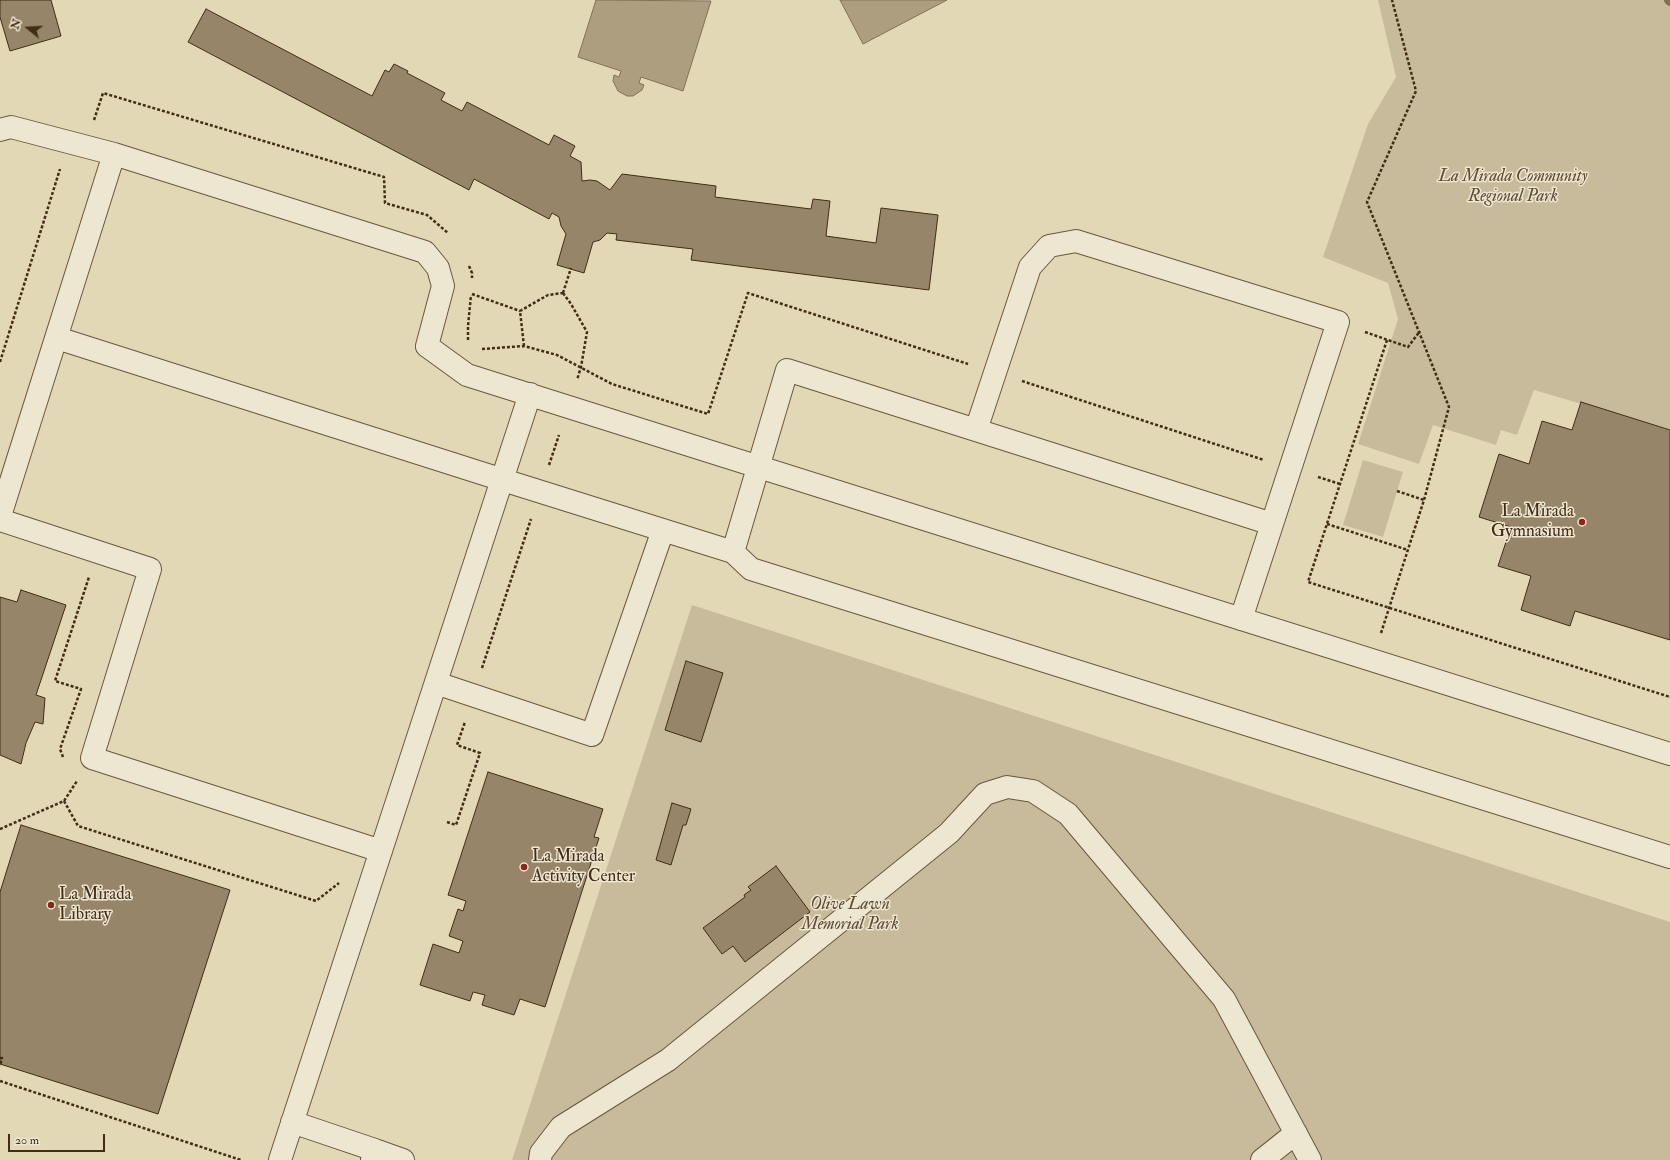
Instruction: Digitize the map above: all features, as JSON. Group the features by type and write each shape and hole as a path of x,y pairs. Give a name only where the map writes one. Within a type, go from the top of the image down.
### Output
{"lane":[{"path":"0,130 11,126 114,154 425,252 438,268 443,286 427,346 467,375 1670,754"},
{"path":"0,516 114,154"},
{"path":"976,430 1030,267 1049,246 1076,242 1338,322 1241,619"},
{"path":"57,338 733,552 751,569 1670,857"},
{"path":"733,552 787,370 1272,524"},
{"path":"280,1160 530,394"},
{"path":"0,520 150,569 92,758 381,851"},
{"path":"436,683 592,734 663,530"},
{"path":"540,1160 541,1153 561,1127 668,1060 949,833 985,794 1007,787 1033,791 1068,814 1224,999 1310,1160"},
{"path":"292,1122 373,1155 403,1160"},
{"path":"1262,1160 1296,1133"}],"path":[{"path":"1373,660 1424,500 1450,407 1367,202 1416,91 1392,0"},
{"path":"92,126 103,93 384,177 385,203 427,215 444,228 449,234"},
{"path":"0,362 60,169"},
{"path":"466,259 472,273 472,280"},
{"path":"563,293 571,268"},
{"path":"468,344 468,326 472,287"},
{"path":"471,294 520,311 548,296 563,293"},
{"path":"563,293 587,332 581,367 577,380"},
{"path":"477,349 524,346 557,355 612,384 708,414 748,293 975,366"},
{"path":"520,311 524,346"},
{"path":"1420,331 1408,347 1387,340 1308,582 1670,698"},
{"path":"1016,380 1265,460"},
{"path":"549,467 559,435"},
{"path":"1317,477 1340,484"},
{"path":"1397,492 1424,500"},
{"path":"480,676 533,513"},
{"path":"1327,524 1408,550"},
{"path":"66,763 60,749 81,689 56,681 90,575"},
{"path":"447,822 456,825 480,753 457,745 466,717"},
{"path":"0,828 64,801 92,758"},
{"path":"72,777 75,784"},
{"path":"64,801 78,826 316,900 339,883"},
{"path":"0,1058 2,1058 0,1066"},
{"path":"0,1081 241,1160"}],"green space":[{"name":"La Mirada Community Regional Park","path":"1378,0 1670,0 1670,430 1534,390 1517,435 1501,430 1496,445 1433,425 1419,464 1358,444 1398,319 1388,283 1323,257 1368,124 1396,77"},
{"path":"1363,460 1403,472 1383,537 1343,525"},
{"name":"Olive Lawn Memorial Park","path":"692,605 1670,922 1670,1160 512,1160"}],"shaded area":[{"path":"596,0 711,1 683,91 641,77 639,83 644,85 642,90 633,96 627,96 618,91 613,81 614,75 619,77 621,71 578,57"},
{"path":"840,0 947,0 863,44"}],"building":[{"path":"0,0 51,0 61,36 10,51 0,17"},
{"path":"206,9 372,96 385,70 389,72 394,64 408,71 407,73 445,93 441,100 462,111 467,102 549,145 554,135 575,146 570,156 581,162 582,181 597,181 610,190 622,174 716,186 715,197 811,209 813,199 830,201 826,236 876,243 881,208 938,215 929,290 691,260 693,249 616,240 617,234 607,233 600,240 593,242 584,273 557,265 566,234 561,226 559,217 552,213 549,219 474,179 469,190 188,42"},
{"name":"La Mirada Gymnasium","path":"1581,402 1670,430 1670,640 1575,611 1570,626 1521,610 1531,576 1498,566 1511,527 1479,517 1499,454 1529,464 1542,421 1572,430"},
{"path":"21,590 66,605 36,695 45,698 43,724 35,722 26,743 21,764 0,755 0,597 17,602"},
{"path":"686,661 723,673 701,742 665,730"},
{"name":"La Mirada Activity Center","path":"488,772 603,809 594,837 599,838 545,1007 520,999 514,1015 482,1005 485,995 473,992 470,1001 420,985 433,944 459,953 463,941 449,936 458,909 463,911 466,901 448,895"},
{"path":"672,803 691,809 686,825 683,825 671,865 656,860"},
{"path":"21,825 230,890 158,1114 0,1064 0,892"},
{"path":"776,866 810,912 745,962 733,946 722,954 703,928 745,897 744,895 751,890 748,887"}],"place":[{"name":"La Mirada Gymnasium","path":"1582,522"},
{"name":"La Mirada Activity Center","path":"524,867"},
{"name":"La Mirada Library","path":"51,905"}]}
